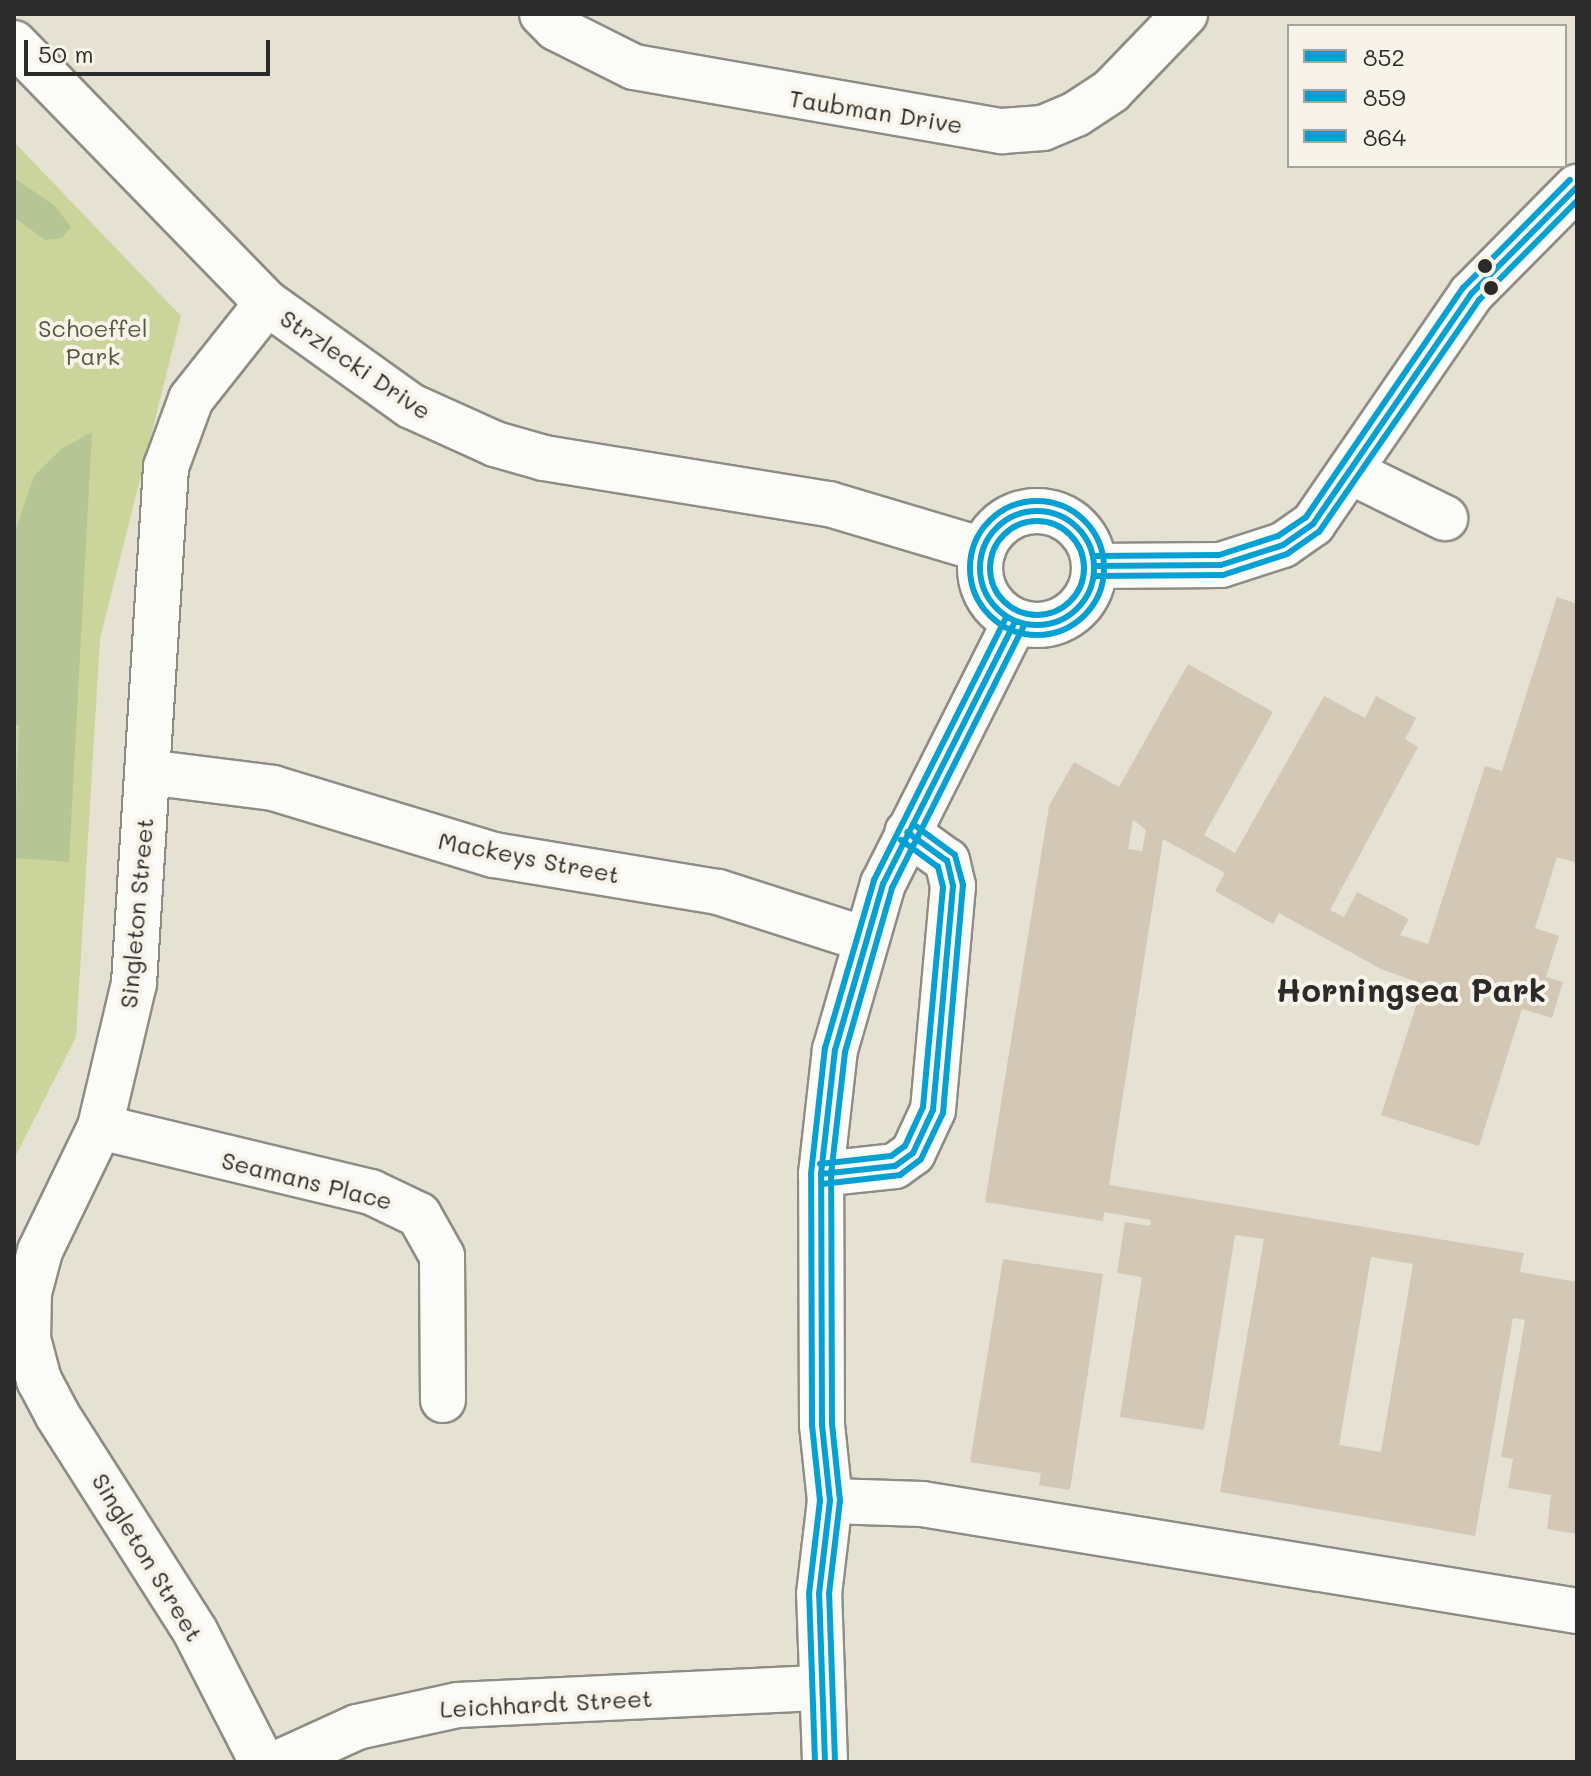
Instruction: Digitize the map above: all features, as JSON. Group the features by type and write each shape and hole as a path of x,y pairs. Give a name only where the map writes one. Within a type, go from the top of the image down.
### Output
{"street":[{"name":"Taubman Drive","path":"542,14 556,28 634,67 1002,131 1043,128 1076,114 1111,91 1185,14"},
{"name":"Strzlecki Drive","path":"14,43 267,303 411,406 495,444 595,469 829,504 983,550"},
{"path":"1094,566 1186,567 1250,559 1283,545 1313,524 1471,294 1577,187"},
{"name":"Singleton Street","path":"262,1762 195,1631 57,1414 39,1380 28,1339 29,1293 40,1251 100,1127 134,983 166,467 191,399 267,303"},
{"path":"1351,472 1445,518"},
{"path":"1038,511 1077,528 1092,552 1094,566 1088,594 1072,614 1050,624 1015,622 985,592 983,550 1011,518 1038,511"},
{"path":"825,1762 821,1547 830,1501 822,1425 821,1174 835,1050 864,939 907,832 1015,622"},
{"name":"Mackeys Street","path":"147,772 273,788 494,855 718,892 864,939"},
{"path":"821,1174 895,1166 913,1153 933,1110 953,886 947,861 907,832"},
{"name":"Seamans Place","path":"100,1127 371,1192 419,1215 442,1256 443,1400"},
{"path":"830,1501 922,1504 1577,1611"},
{"name":"Leichhardt Street","path":"280,1762 357,1727 403,1713 458,1705 822,1688"}],"green space":[{"name":"Schoeffel Park","path":"14,142 181,316 100,639 76,1037 14,1159"},
{"path":"14,178 54,205 71,227 62,238 45,240 14,217"},
{"path":"92,432 69,862 14,858 19,725 14,725 14,535 34,476 61,449"}],"building":[{"path":"1557,597 1577,604 1577,863 1557,857 1535,928 1559,936 1546,977 1563,982 1552,1018 1522,1009 1479,1146 1381,1115 1423,984 1381,969 1279,913 1273,924 1215,891 1225,873 1163,839 1109,1185 1524,1253 1520,1272 1577,1282 1577,1534 1547,1529 1551,1495 1508,1488 1513,1459 1501,1457 1525,1320 1513,1318 1475,1536 1220,1492 1264,1239 1235,1235 1204,1430 1120,1417 1142,1277 1117,1273 1125,1222 1150,1226 1151,1220 1104,1212 1103,1221 985,1202 1049,806 1074,762 1119,787 1188,664 1273,712 1204,835 1235,853 1324,696 1365,718 1376,696 1416,718 1405,739 1418,747 1330,910 1344,917 1357,892 1409,919 1400,935 1428,944 1485,766 1502,771","holes":["1133,820 1146,830 1142,851 1128,849","1371,1257 1413,1264 1381,1452 1339,1445"]},
{"path":"1003,1259 1103,1274 1070,1490 1039,1485 1041,1473 970,1462"}],"transit line":[{"name":"864","path":"1094,556 1219,555 1278,536 1306,517 1463,288 1570,180"},
{"name":"852","path":"1094,566 1221,565 1283,545 1313,524 1471,294 1577,187"},
{"name":"859","path":"1094,576 1223,575 1287,554 1319,532 1479,300 1577,201"},
{"name":"859","path":"1037,501 1063,506 1084,521 1099,542 1104,568 1099,594 1084,615 1063,630 1037,635 1011,630 990,615 975,594 970,568 975,542 990,521 1011,506 1037,501"},
{"name":"852","path":"1037,511 1059,515 1077,528 1090,546 1094,568 1090,590 1077,608 1059,621 1037,625 1015,621 997,608 984,590 980,568 984,546 997,528 1015,515 1037,511"},
{"name":"864","path":"1037,521 1055,525 1070,535 1080,550 1084,568 1080,586 1070,601 1055,611 1037,615 1019,611 1004,601 994,586 990,568 994,550 1004,535 1019,525 1037,521"},
{"name":"864","path":"815,1762 809,1594 820,1501 812,1425 811,1174 825,1048 874,880 1006,618"},
{"name":"852","path":"825,1762 819,1594 830,1501 822,1425 821,1174 835,1050 883,884 1015,622"},
{"name":"859","path":"835,1762 829,1594 840,1501 832,1424 831,1175 845,1052 892,888 1024,626"},
{"name":"859","path":"822,1184 900,1175 921,1159 943,1113 963,885 955,855 913,824"},
{"name":"852","path":"821,1174 895,1166 913,1153 933,1110 953,886 947,861 907,832"},
{"name":"864","path":"820,1164 891,1156 905,1146 923,1107 943,887 938,867 901,840"}],"district":[{"name":"Horningsea Park","path":"1411,989"}]}
